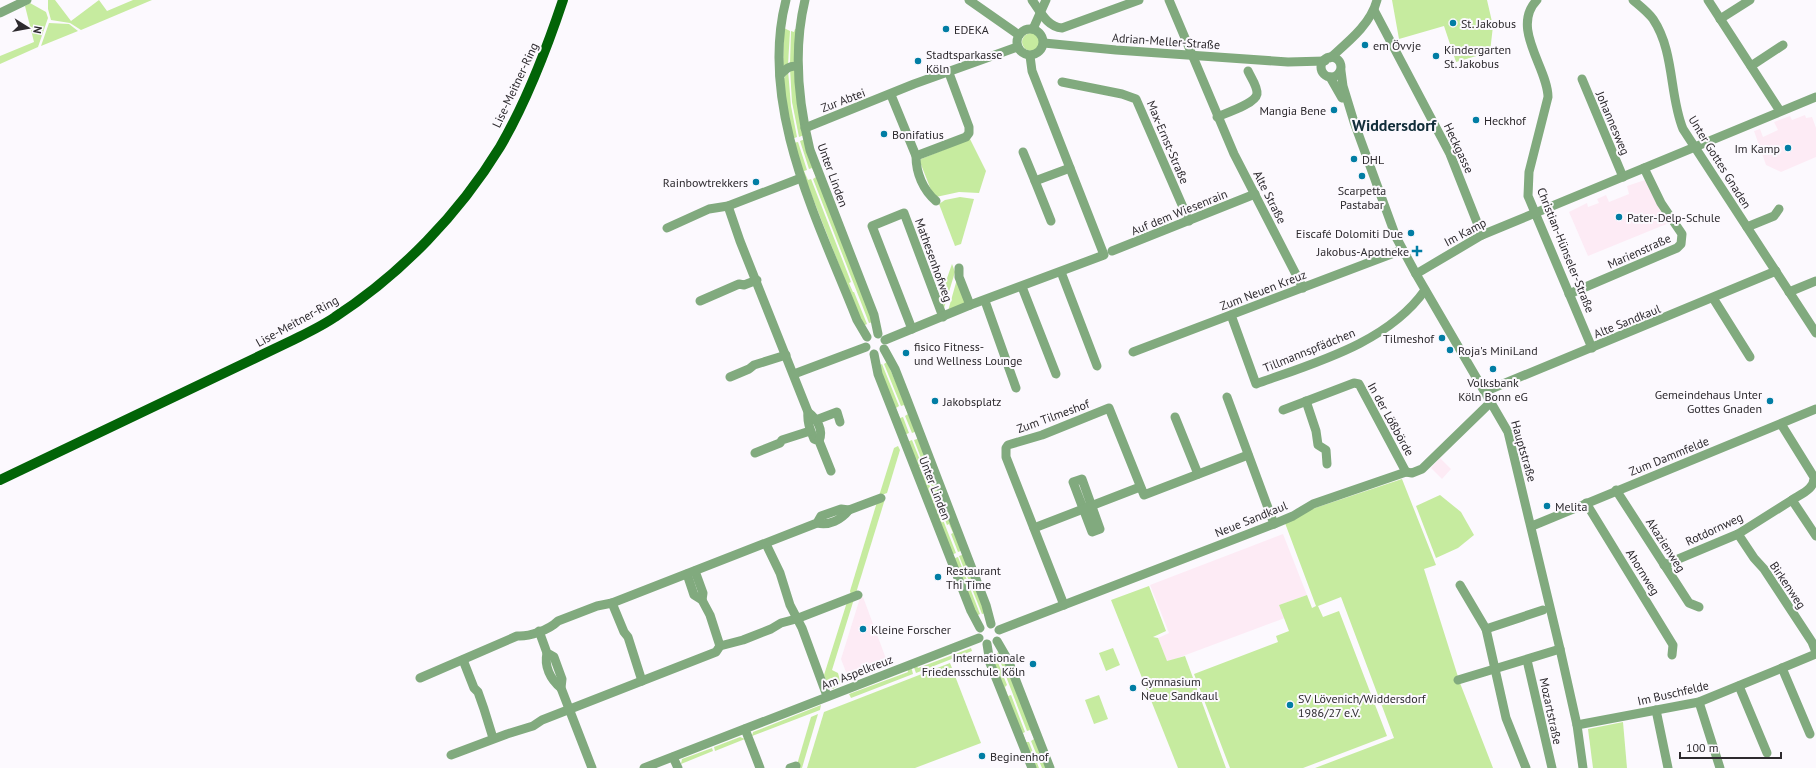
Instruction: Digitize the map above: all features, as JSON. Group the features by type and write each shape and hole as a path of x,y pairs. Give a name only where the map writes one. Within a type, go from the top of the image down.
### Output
{"main road":[{"name":"Lise-Meitner-Ring","path":"0,480 293,340 335,317 380,285 444,223 467,195 500,147 543,57 562,0"}],"street":[{"path":"0,13 27,0"},
{"path":"786,0 781,30 780,76 787,129 801,178 857,320 867,337 866,348"},
{"name":"Unter Linden","path":"805,0 800,27 798,67 800,105 805,128 810,150 874,315 878,334"},
{"path":"969,0 1019,36"},
{"path":"1032,0 1040,12 1053,26 1067,27 1139,0"},
{"path":"1033,29 1046,0"},
{"name":"Alte Straße","path":"1169,0 1217,116 1303,288"},
{"path":"1354,37 1327,59 1322,66 1326,74 1338,75 1344,53 1374,10 1377,0"},
{"name":"Christian-Hünseler-Straße","path":"1537,0 1528,13 1528,30 1547,88 1548,97 1528,182 1528,196 1592,348"},
{"name":"Unter Gottes Gnaden","path":"1634,0 1648,13 1659,31 1668,61 1676,113 1683,129 1816,333"},
{"path":"1708,0 1780,111"},
{"path":"1720,19 1750,0"},
{"name":"Heckgasse","path":"1374,10 1457,168 1482,235"},
{"path":"1033,29 1041,35 1044,43 1039,53 1030,56 1022,54 1017,46 1019,36 1024,30 1033,29"},
{"name":"Adrian-Meller-Straße","path":"1044,43 1193,56 1288,62 1310,66 1326,74"},
{"path":"1751,66 1783,45"},
{"name":"Zur Abtei","path":"805,128 891,95 914,84 1017,46"},
{"name":"Mathesenhofweg","path":"885,345 912,329 970,305 985,301 1104,255 1032,71 1030,56"},
{"path":"1327,59 1337,59 1341,68"},
{"name":"Adrian-Meller-Straße","path":"1288,62 1327,59"},
{"path":"780,76 789,68 794,66 798,67"},
{"name":"Hauptstraße","path":"1341,68 1343,86 1354,122 1390,223 1402,250 1505,423 1510,437 1560,648 1577,726 1583,768"},
{"path":"1217,116 1249,103 1254,98 1257,91 1248,71"},
{"path":"916,156 966,137 969,133 969,127 949,72"},
{"name":"Hauptstraße","path":"1326,74 1354,122"},
{"name":"Johannesweg","path":"1582,79 1623,177"},
{"name":"Max-Ernst-Straße","path":"1062,82 1122,94 1136,99 1189,221"},
{"path":"891,95 916,156 916,166 924,188 927,194 936,201"},
{"name":"Im Kamp","path":"1416,274 1482,235 1816,97"},
{"path":"1024,152 1051,221"},
{"path":"1035,181 1070,168"},
{"name":"Marienstraße","path":"1569,294 1677,248 1681,244 1683,237 1680,230 1661,203 1644,168"},
{"path":"667,228 709,209 728,206 801,178"},
{"name":"Auf dem Wiesenrain","path":"1112,251 1255,194"},
{"path":"728,206 740,241 757,280 808,412 816,420 822,435 819,441"},
{"name":"Unter Gottes Gnaden","path":"1747,227 1774,216 1779,209"},
{"name":"Mathesenhofweg","path":"912,329 872,226 904,214 942,317"},
{"name":"Zum Neuen Kreuz","path":"1133,352 1402,250"},
{"name":"Mathesenhofweg","path":"959,268 959,277 970,305"},
{"name":"Alte Sandkaul","path":"1486,392 1776,271"},
{"path":"1061,272 1097,366"},
{"path":"700,301 739,284 744,285 757,280"},
{"path":"1789,292 1816,280"},
{"path":"1022,287 1056,374"},
{"name":"Tillmannspfädchen","path":"1231,315 1256,384 1353,347 1413,307 1425,290"},
{"path":"1712,298 1750,357"},
{"path":"985,301 1016,388"},
{"path":"866,348 874,354 879,354 885,345 878,334 872,334 867,337"},
{"name":"Unter Linden","path":"885,345 986,605 990,624"},
{"path":"794,374 866,348"},
{"name":"Unter Linden","path":"874,354 878,374 979,633"},
{"path":"730,377 749,369 754,365 786,355"},
{"name":"In der Lößbörde","path":"1283,410 1354,383 1359,384 1406,472"},
{"path":"1227,397 1274,524"},
{"path":"1306,401 1316,431 1318,445 1326,450 1327,464"},
{"name":"Neue Sandkaul","path":"998,630 1274,524 1293,516 1313,504 1406,472 1412,473 1422,469 1492,401"},
{"path":"816,420 835,408 840,422"},
{"name":"Zum Tilmeshof","path":"1064,605 1006,457 1006,448 1008,445 1042,435 1109,408 1140,487"},
{"name":"Zum Dammfelde","path":"1532,526 1616,490 1816,409"},
{"path":"808,412 807,420 810,431 814,439 819,441 831,471"},
{"path":"1176,417 1198,474"},
{"name":"Rotdornweg","path":"1664,565 1738,534 1811,488 1814,484 1814,477 1781,424"},
{"path":"755,453 780,443 782,440 810,431"},
{"path":"1034,528 1140,487 1144,495 1248,455"},
{"name":"Akazienweg","path":"1616,490 1689,603 1699,606"},
{"path":"420,678 517,636 523,637 539,631 564,618 597,606 612,603 766,544 817,523 821,516 841,509 849,510 881,498"},
{"path":"1792,500 1816,536"},
{"name":"Ahornweg","path":"1586,503 1673,645 1672,655"},
{"name":"Birkenweg","path":"1738,534 1754,558 1764,569 1812,642 1816,653"},
{"path":"766,544 780,573 796,619 802,628 827,696"},
{"path":"691,572 703,593 702,600 714,627 720,646"},
{"path":"1460,585 1478,613 1486,629 1494,668 1505,706 1506,718 1526,768"},
{"path":"451,755 494,738 533,726 542,720 682,666 716,652 720,646 771,629 780,623 796,619 858,595"},
{"path":"612,603 624,632 628,637 642,681"},
{"path":"1486,629 1543,610"},
{"path":"1032,768 990,663 987,644 979,633 984,624 996,626 998,630 999,636 997,641 1008,660 1050,768"},
{"path":"539,631 547,653 554,657 562,679 561,688 592,768"},
{"name":"Am Aspelkreuz","path":"644,768 827,696 979,633"},
{"path":"987,644 997,641"},
{"path":"1458,680 1494,668 1527,660 1560,648"},
{"name":"Im Buschfelde","path":"1577,726 1699,702 1816,653"},
{"path":"463,660 474,688 478,692 494,738"},
{"name":"Mozartstraße","path":"1527,660 1552,768"},
{"path":"1782,668 1810,734"},
{"path":"1739,686 1767,753"},
{"path":"1699,702 1720,768"},
{"path":"1656,710 1668,768"},
{"path":"744,728 760,768"},
{"path":"673,757 678,768"}],"shaded area":[{"name":"Im Kamp","path":"1805,115 1806,118 1812,117 1816,128 1816,157 1781,172 1766,165 1754,131 1760,129 1763,137 1778,130 1774,122 1790,116 1792,120"},
{"name":"Pater-Delp-Schule","path":"1645,180 1669,223 1588,256 1569,212 1587,203 1588,207 1599,203 1597,199 1606,195 1609,202 1629,194 1627,186"},
{"path":"1440,458 1451,469 1442,479 1431,468"},
{"path":"1283,534 1307,595 1279,605 1285,618 1167,662 1158,638 1169,633 1150,585"},
{"name":"Kleine Forscher","path":"863,597 888,664 849,680 841,659 860,598"}],"green space":[{"path":"48,0 55,0 71,21 99,0 107,11 133,0 152,0 81,30 70,23 51,20 48,9"},
{"path":"1392,0 1487,0 1493,26 1490,52 1456,62 1444,26 1399,39"},
{"path":"30,3 46,12 48,18 38,47 0,64 0,56 34,42 25,6"},
{"path":"49,23 69,24 78,31 41,46"},
{"path":"784,28 790,31 788,65 783,69"},
{"path":"795,29 797,29 795,61 790,64 791,31 794,32"},
{"path":"1031,33 1037,36 1040,42 1037,48 1031,51 1025,48 1022,42 1025,36"},
{"path":"794,68 804,135 799,137 792,102 790,69"},
{"path":"788,70 791,106 797,137 792,139 783,81"},
{"path":"805,139 873,322 869,323 813,179 816,177 812,168 809,169 800,141"},
{"path":"970,139 986,171 979,193 959,192 936,197 933,195 920,162 921,159"},
{"path":"798,142 807,170 804,171 808,180 811,179 851,282 849,283 867,324 863,326 799,163 793,143"},
{"path":"960,197 974,199 961,244 955,246 939,204 945,200"},
{"path":"952,264 955,272 944,308 940,298"},
{"path":"957,279 966,301 964,305 948,311"},
{"path":"887,362 917,431 912,433 905,416 908,414 904,405 901,406 884,364"},
{"path":"882,364 899,406 896,408 900,418 903,417 909,433 904,435 881,376 880,365"},
{"path":"920,438 963,550 958,552 951,534 953,533 949,524 947,525 914,440"},
{"path":"912,440 922,465 919,466 923,475 925,474 956,553 951,555 907,442"},
{"path":"898,446 900,450 887,493 879,496 894,448"},
{"path":"1402,479 1436,565 1424,569 1460,683 1493,768 1315,768 1394,738 1341,597 1318,606 1323,617 1339,611 1387,736 1303,768 1230,768 1194,674 1278,642 1276,636 1289,631 1279,605 1307,595 1312,608 1316,606 1285,523 1309,510"},
{"path":"1440,495 1461,512 1474,535 1458,548 1436,558 1416,506"},
{"path":"885,499 856,593 851,595 850,591 877,502"},
{"path":"965,554 986,613 982,614 959,556"},
{"path":"958,557 980,614 976,616 952,559"},
{"path":"1149,586 1166,631 1153,637 1158,638 1167,661 1185,656 1226,768 1178,768 1111,600"},
{"path":"854,599 832,670 838,673 841,684 833,689 829,688 824,675 847,602"},
{"path":"971,648 972,651 916,673 913,665 916,664 918,668"},
{"path":"1113,648 1120,665 1106,671 1099,653"},
{"path":"1001,651 1048,768 1042,768 1031,741 1034,739 1030,730 1027,731 997,653"},
{"path":"991,655 995,655 1007,685 1005,687 1008,696 1011,695 1025,732 1023,733 1026,742 1029,742 1039,768 1033,768"},
{"path":"950,663 981,743 915,768 807,768 824,712"},
{"path":"911,666 913,674 851,698 849,694 908,672 907,668"},
{"path":"1099,695 1108,719 1094,724 1085,700"},
{"path":"821,705 820,710 752,736 753,732"},
{"path":"818,714 802,768 796,768 811,717"},
{"path":"1623,722 1627,768 1593,768 1588,729"},
{"path":"740,737 745,739 715,751 714,747"},
{"path":"712,748 713,751 681,764 682,759"}],"place":[{"name":"St. Jakobus","path":"1453,23"},
{"name":"EDEKA","path":"946,29"},
{"name":"em Övvje","path":"1365,45"},
{"name":"Kindergarten St. Jakobus","path":"1436,56"},
{"name":"Stadtsparkasse Köln","path":"918,61"},
{"name":"Mangia Bene","path":"1334,110"},
{"name":"Heckhof","path":"1476,120"},
{"name":"Bonifatius","path":"884,134"},
{"name":"Im Kamp","path":"1788,148"},
{"name":"DHL","path":"1354,159"},
{"name":"Scarpetta Pastabar","path":"1362,176"},
{"name":"Rainbowtrekkers","path":"756,182"},
{"name":"Pater-Delp-Schule","path":"1619,217"},
{"name":"Eiscafé Dolomiti Due","path":"1411,233"},
{"name":"Jakobus-Apotheke","path":"1417,251"},
{"name":"Tilmeshof","path":"1442,338"},
{"name":"Roja's MiniLand","path":"1450,350"},
{"name":"fisico Fitness- und Wellness Lounge","path":"906,353"},
{"name":"Volksbank Köln Bonn eG","path":"1493,369"},
{"name":"Jakobsplatz","path":"935,401"},
{"name":"Gemeindehaus Unter Gottes Gnaden","path":"1770,401"},
{"name":"Melita","path":"1547,506"},
{"name":"Restaurant Thi Time","path":"938,577"},
{"name":"Kleine Forscher","path":"863,629"},
{"name":"Internationale Friedensschule Köln","path":"1033,664"},
{"name":"Gymnasium Neue Sandkaul","path":"1133,688"},
{"name":"SV Lövenich/Widdersdorf 1986/27 e.V.","path":"1290,705"},
{"name":"Beginenhof","path":"982,756"}],"district":[{"name":"Widdersdorf","path":"1394,125"}]}
